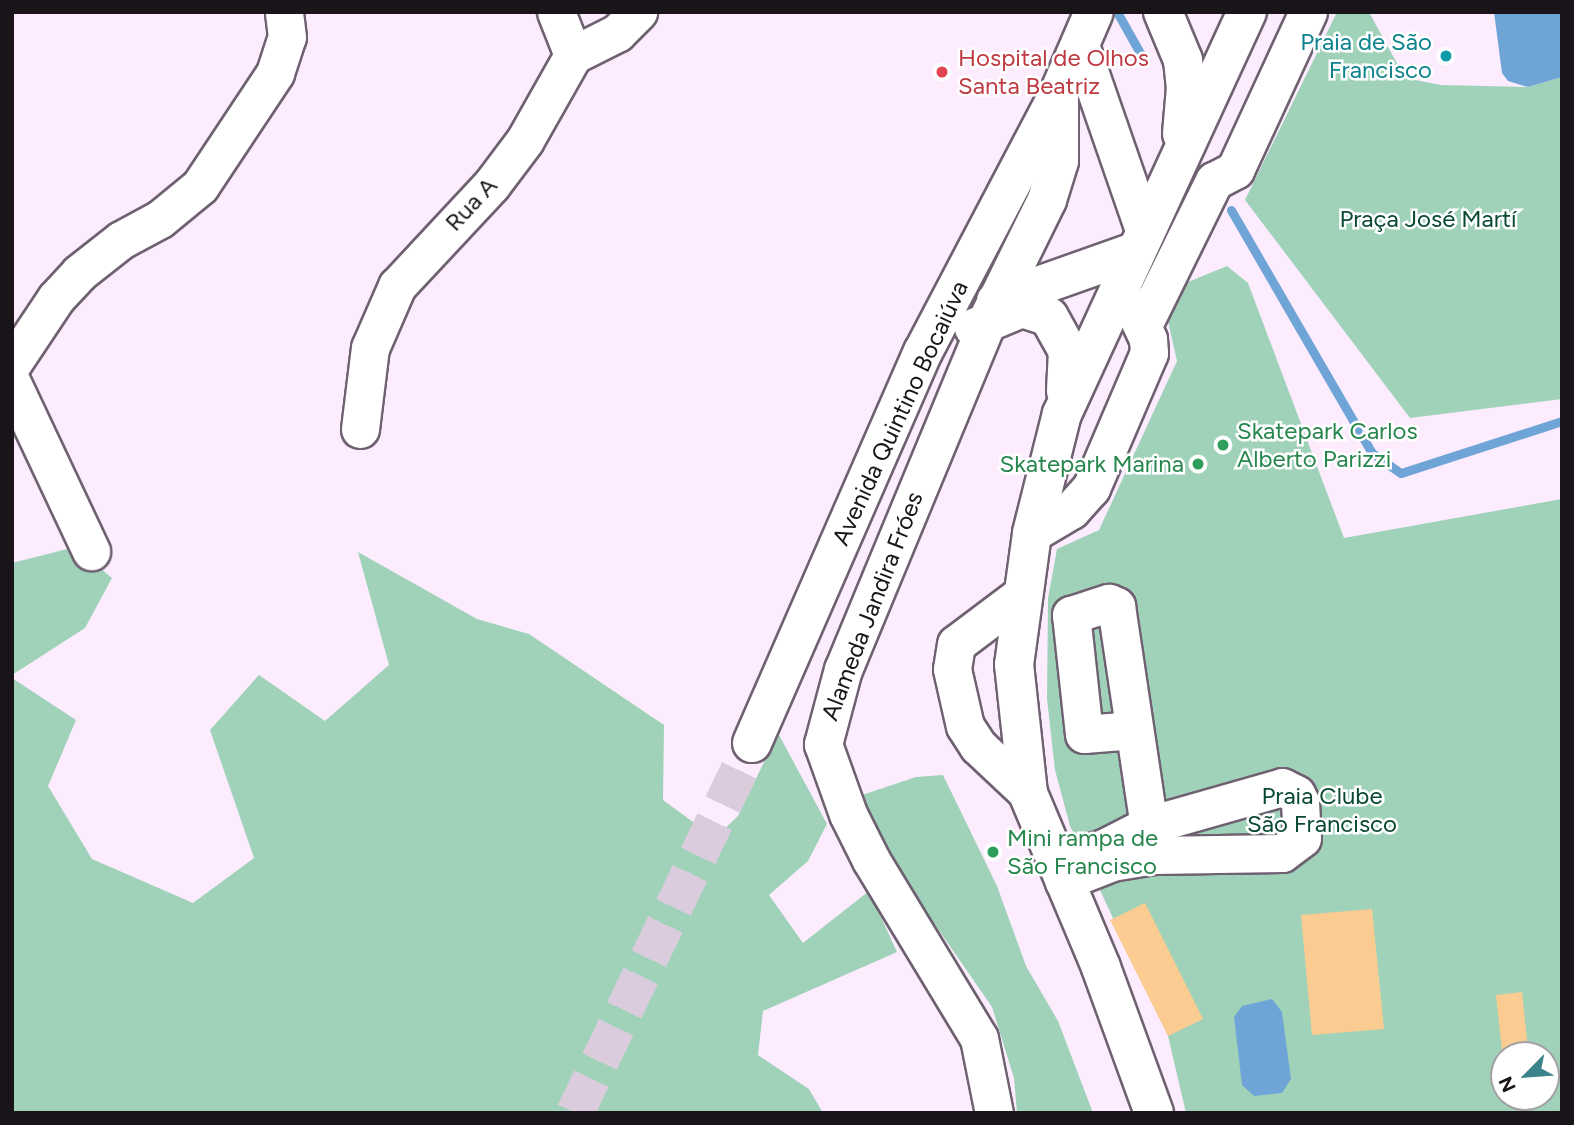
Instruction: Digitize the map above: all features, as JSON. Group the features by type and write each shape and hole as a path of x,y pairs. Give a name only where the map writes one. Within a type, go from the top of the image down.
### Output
{"main road":[{"path":"1163,12 1183,60 1186,87 1180,150"},
{"path":"1062,414 1180,150 1247,12"},
{"name":"Avenida Quintino Bocaiúva","path":"752,743 923,352 1058,95 1079,23"},
{"path":"992,312 1047,200 1059,161 1063,136 1058,95"},
{"path":"923,352 992,312 1133,254"},
{"path":"992,312 1022,308 1042,312 1057,326 1068,351 1062,414 1032,533 1021,595 1014,665 1028,793 1154,1113"}],"street":[{"path":"12,364 56,298 79,273 121,240 160,219 200,186 275,73 287,37 284,12"},
{"path":"556,12 573,55 617,33 638,12"},
{"path":"1143,325 1214,181 1235,170 1308,12"},
{"path":"1032,533 1071,510 1091,488 1149,353 1133,254 1079,23"},
{"name":"Rua A","path":"360,429 370,348 397,286 492,184 525,140 573,55"},
{"name":"Alameda Jandira Fróes","path":"992,312 843,669 822,744 848,814 871,860 979,1038 994,1113"},
{"path":"12,383 91,551"},
{"path":"1021,595 956,644 952,669 965,726 978,746 1028,793"},
{"path":"1060,873 1112,862 1151,840 1134,730"}],"green space":[{"name":"Praça José Martí","path":"1337,12 1369,12 1405,78 1441,85 1528,87 1562,77 1562,399 1410,418 1245,200"},
{"name":"Praia Clube São Francisco","path":"1227,266 1248,283 1344,538 1562,499 1562,1113 1186,1113 1168,1036 1070,826 1055,770 1047,699 1048,598 1057,549 1099,530 1177,361 1163,299 1171,289"},
{"path":"75,547 112,578 85,628 12,675 12,563"},
{"path":"358,552 477,619 529,634 664,725 663,800 715,838 738,816 778,733 827,824 808,861 769,895 803,943 869,891 897,952 763,1011 758,1055 809,1089 823,1113 12,1113 12,678 76,720 48,786 92,859 193,903 254,858 210,730 259,675 325,721 389,665"},
{"path":"943,775 997,886 1026,966 1058,1021 1093,1113 1017,1113 1014,1078 992,1007 909,887 856,797 916,777"}],"water":[{"path":"1494,12 1562,12 1562,77 1528,87 1508,81 1502,73"},
{"path":"1272,999 1282,1012 1291,1079 1282,1093 1254,1096 1242,1085 1234,1017 1242,1006"}],"building":[{"path":"1145,903 1203,1019 1168,1036 1110,920"},
{"path":"1372,909 1384,1029 1312,1035 1301,915"},
{"path":"1522,992 1527,1041 1501,1041 1496,995"}],"waterway":[{"path":"1117,12 1144,60"},
{"path":"1231,210 1372,453 1401,473 1562,421"}],"tunnel":[{"path":"575,1113 752,743"}],"place":[{"name":"Praia de São Francisco","path":"1446,56"},
{"name":"Hospital de Olhos Santa Beatriz","path":"942,72"},
{"name":"Skatepark Carlos Alberto Parizzi","path":"1223,445"},
{"name":"Skatepark Marina","path":"1198,464"},
{"name":"Mini rampa de São Francisco","path":"993,852"}]}
